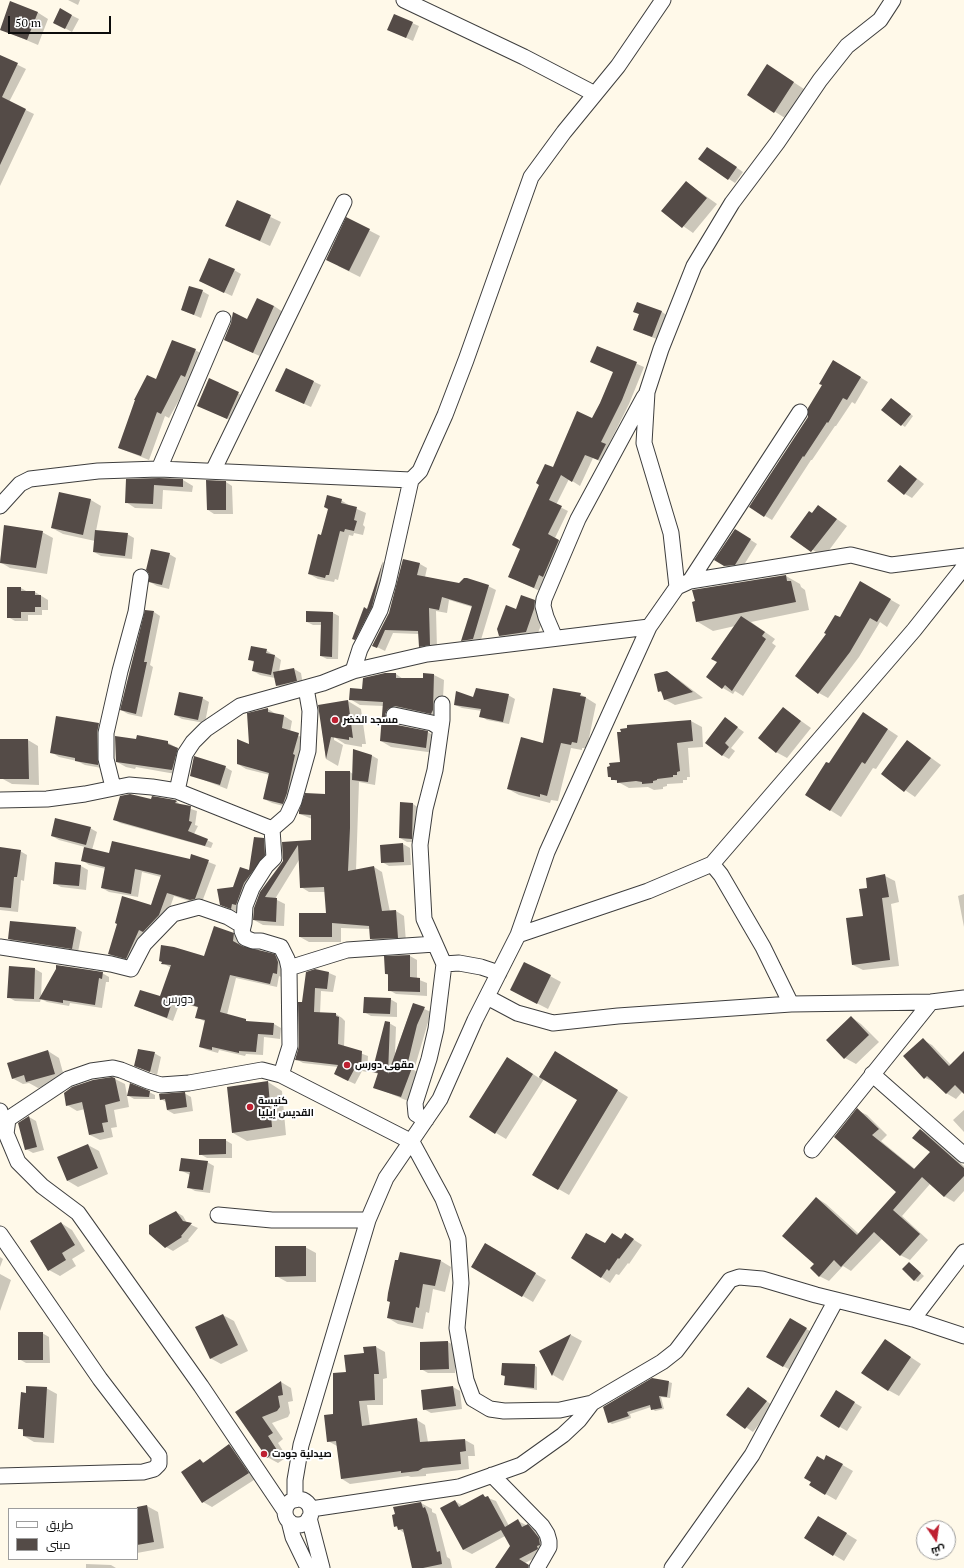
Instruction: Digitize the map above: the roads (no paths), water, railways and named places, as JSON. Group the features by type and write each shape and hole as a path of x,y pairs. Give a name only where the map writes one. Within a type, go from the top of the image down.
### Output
{"street":[{"path":"404,0 524,57 595,94"},
{"path":"353,671 360,649 380,610 388,583 411,480 420,471 450,401 531,177 618,66 663,0"},
{"path":"556,638 546,617 543,606 544,599 578,520 647,392 694,266 732,203 778,143 820,80 847,46 880,20 892,0"},
{"path":"213,472 344,202"},
{"path":"159,469 222,319"},
{"path":"647,392 644,443 659,496 672,533 684,584"},
{"path":"308,1568 293,1537 290,1510 301,1445 368,1220 386,1178 440,1099 487,997 518,935 547,852 649,627 684,584 800,412"},
{"path":"0,506 20,484 30,479 98,471 159,469 411,480"},
{"path":"684,584 851,555 891,566 964,556"},
{"path":"518,935 648,891 712,864 914,630 964,567"},
{"path":"113,787 106,759 106,733 120,671 136,612 141,577"},
{"path":"176,791 185,754 193,742 206,728 240,706 306,688 353,671 427,654 649,627"},
{"path":"272,829 287,816 294,801 308,751 310,711 306,688"},
{"path":"426,1120 416,1114 415,1102 429,1059 436,1029 444,964 424,919 421,901 420,845 425,809 435,770 442,704"},
{"path":"394,715 432,723 440,728"},
{"path":"0,800 47,799 85,794 113,787 129,785 176,791 272,829"},
{"path":"272,829 274,858 266,866 252,888 245,906 242,932 245,938 281,947 289,968 290,1046 281,1075"},
{"path":"712,864 721,875 763,947 791,1004"},
{"path":"0,947 111,964 131,969 144,944 172,914 199,907 228,917 238,923 244,923"},
{"path":"289,968 347,950 434,944"},
{"path":"444,964 459,963 481,967 499,973"},
{"path":"487,997 517,1013 553,1023 618,1016 791,1004 931,1002 964,998"},
{"path":"812,1150 931,1002"},
{"path":"592,1403 579,1420 563,1435 521,1465 459,1487 310,1513 302,1524 297,1525 290,1510 78,1213 60,1198 42,1186 18,1162 2,1124 8,1118 68,1079 91,1071 113,1068 161,1085 189,1083 262,1070 281,1075 321,1094 412,1142 443,1199 458,1239 461,1283 457,1328 466,1380 473,1399 490,1409 504,1411 560,1410 592,1403 662,1362 676,1351 730,1280 739,1277 750,1277 913,1319 964,1336"},
{"path":"872,1074 964,1155"},
{"path":"218,1215 272,1220 368,1220"},
{"path":"0,1234 100,1379 159,1456 159,1464 154,1469 143,1472 0,1476"},
{"path":"913,1319 964,1252"},
{"path":"672,1568 752,1455 836,1300"},
{"path":"492,1476 542,1526 547,1534 549,1547 537,1568"},
{"path":"290,1510 305,1501 310,1513 322,1568"}],"place":[{"name":"مسجد الخضر","path":"335,720"},
{"name":"مقهى دورس","path":"347,1065"},
{"name":"كنيسة القديس إيليا","path":"250,1107"},
{"name":"صيدلية جودت","path":"264,1454"}],"district":[{"name":"دورس","path":"178,1000"}]}
